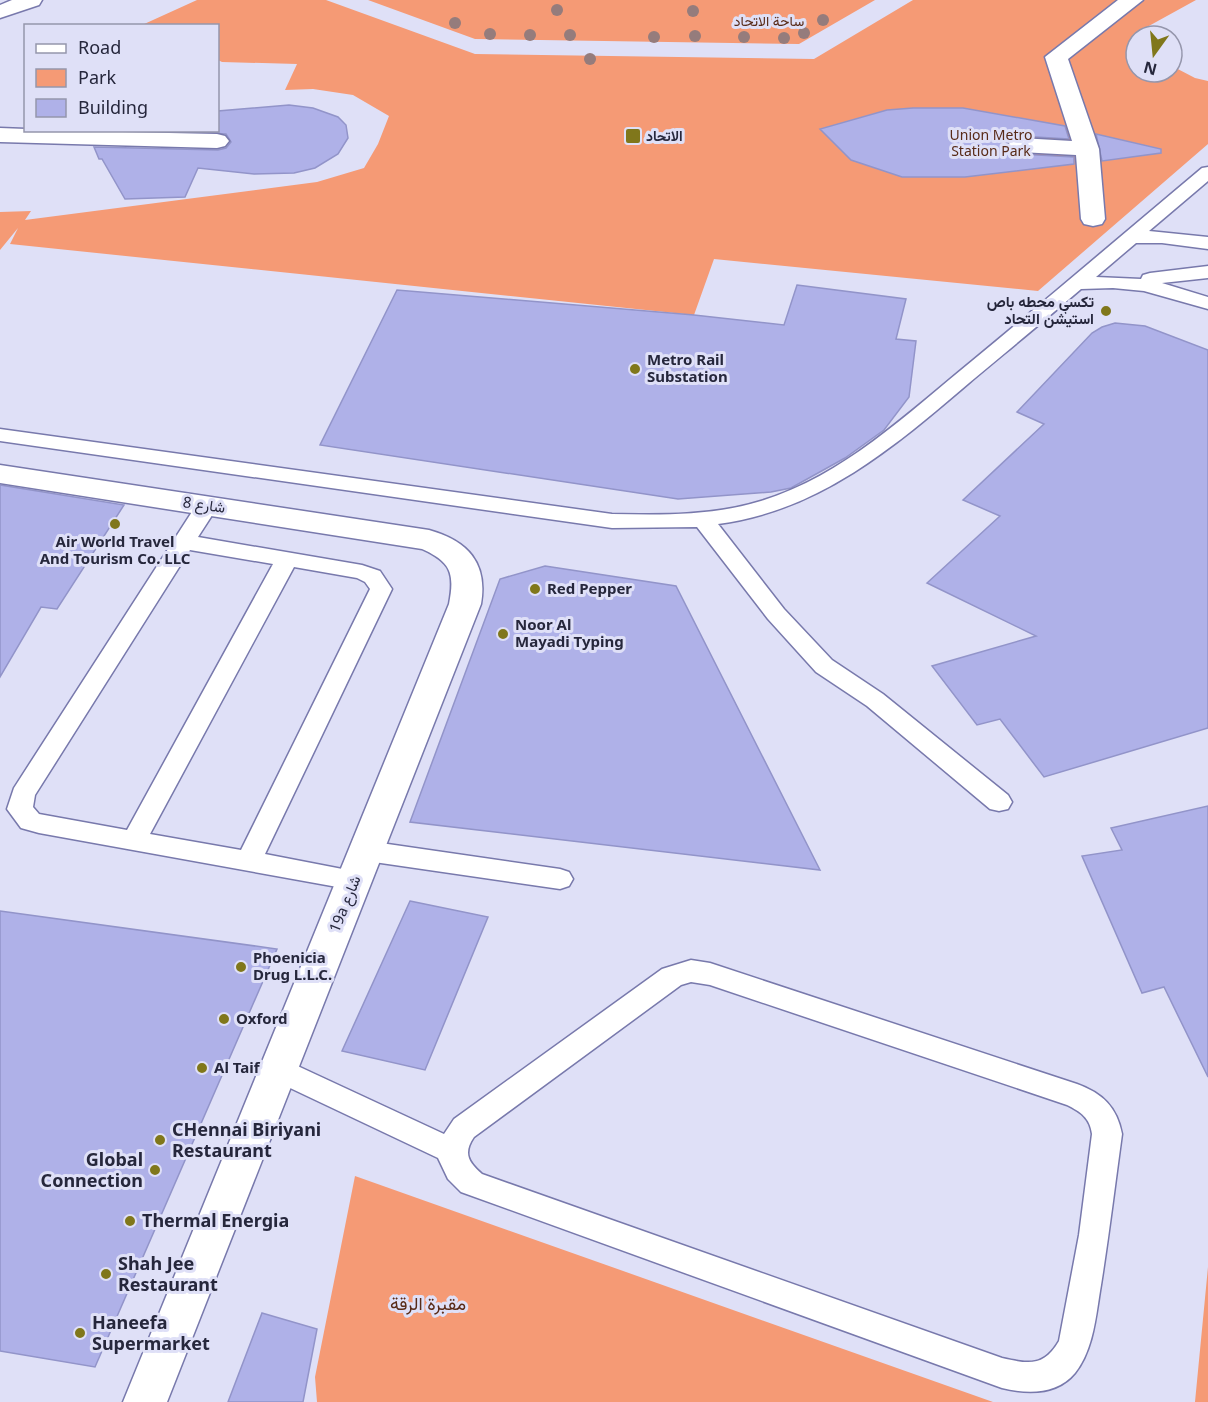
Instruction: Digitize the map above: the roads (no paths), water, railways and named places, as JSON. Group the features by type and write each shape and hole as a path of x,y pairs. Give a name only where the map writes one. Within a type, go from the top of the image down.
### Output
{"street":[{"path":"0,12 31,0"},
{"path":"1093,219 1087,148 1056,57 1132,0"},
{"path":"0,135 218,141"},
{"path":"1020,146 1087,148"},
{"name":"شارع 8","path":"0,474 408,536"},
{"name":"19a شارع","path":"144,1402 465,604 469,589 468,574 460,560 447,548 429,540 408,536"}],"lane":[{"path":"0,435 567,515 657,522 702,520 749,512 790,498 866,457 1078,284 1208,172"},
{"path":"1133,237 1162,237 1208,243"},
{"path":"1078,284 1129,282 1208,272"},
{"path":"1129,282 1156,286 1208,303"},
{"path":"1186,295 1208,292"},
{"path":"207,506 20,802 20,809 30,821 249,861 560,879"},
{"path":"702,520 776,614 824,666 875,700 999,802"},
{"path":"185,542 370,574 378,581 381,589 249,861"},
{"path":"134,841 287,559"},
{"path":"700,971 1077,1096 1100,1111 1106,1122 1107,1134 1094,1235 1075,1342 1069,1358 1057,1370 1041,1377 1021,1379 472,1183 460,1175 453,1163 452,1151 456,1138 465,1128 672,977 680,973 700,971"},
{"path":"279,1070 452,1151"}],"place":[{"name":"الاتحاد","path":"633,136"},
{"name":"تكسي محطه باص استيشن التحاد","path":"1106,311"},
{"name":"Metro Rail Substation","path":"635,369"},
{"name":"Air World Travel And Tourism Co. LLC","path":"115,524"},
{"name":"Red Pepper","path":"535,589"},
{"name":"Noor Al Mayadi Typing","path":"503,634"},
{"name":"Phoenicia Drug L.L.C.","path":"241,967"},
{"name":"Oxford","path":"224,1019"},
{"name":"Al Taif","path":"202,1068"},
{"name":"CHennai Biriyani Restaurant","path":"160,1140"},
{"name":"Global Connection","path":"155,1170"},
{"name":"Thermal Energia","path":"130,1221"},
{"name":"Shah Jee Restaurant","path":"106,1274"},
{"name":"Haneefa Supermarket","path":"80,1333"}],"park label":[{"name":"ساحة الاتحاد","path":"769,21"},
{"name":"Union Metro Station Park","path":"991,144"},
{"name":"مقبرة الرقة","path":"428,1304"}]}
